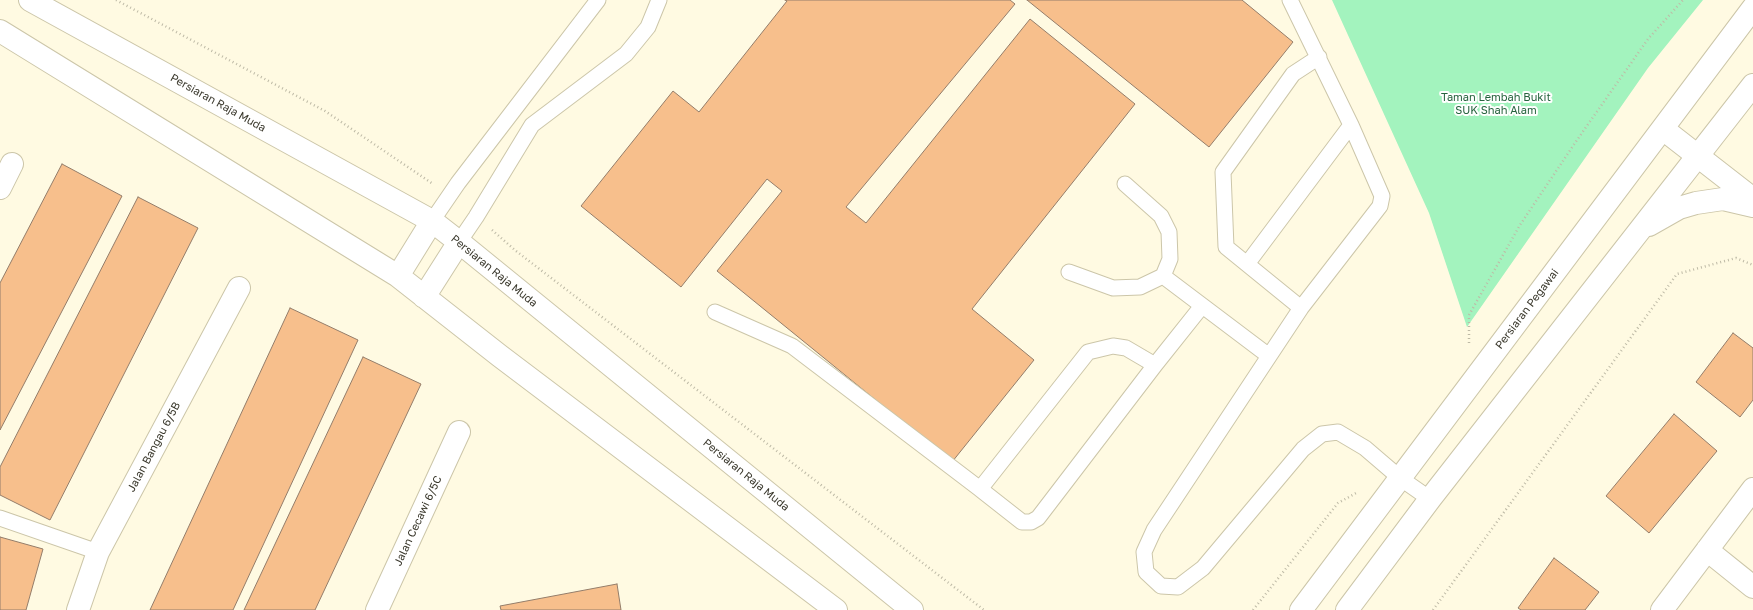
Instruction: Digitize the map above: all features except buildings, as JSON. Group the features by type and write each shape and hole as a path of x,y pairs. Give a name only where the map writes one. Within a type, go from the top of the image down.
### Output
{"main road":[{"name":"Persiaran Raja Muda","path":"30,0 432,222 459,242 912,610"},
{"name":"Persiaran Pegawai","path":"1301,610 1392,471 1663,129 1753,8"},
{"path":"0,31 398,276 500,356 836,610"},
{"path":"0,50 23,46"},
{"path":"1347,610 1430,499 1753,85"},
{"path":"1663,129 1753,199"},
{"path":"0,188 12,164"},
{"path":"1641,229 1679,208 1696,203 1723,198 1753,206"},
{"path":"398,276 432,222"},
{"path":"424,297 459,242"},
{"name":"Jalan Bangau 6/5B","path":"78,610 98,552 239,288"},
{"name":"Jalan Cecawi 6/5C","path":"377,610 459,432"},
{"path":"1662,610 1753,489"},
{"path":"1707,550 1753,587"}],"lane":[{"path":"432,222 458,183 598,0"},
{"path":"459,242 532,125 626,54 648,27 659,0"},
{"path":"1290,0 1351,125 1382,196 1380,206 1301,308 1154,530 1144,552 1146,572 1161,586 1178,587 1203,568 1303,450 1322,434 1338,432 1365,448 1392,471 1430,499"},
{"path":"1301,308 1226,247 1223,172 1293,74 1319,57"},
{"path":"1247,264 1351,125"},
{"path":"1069,272 1113,288 1140,287 1163,276 1170,259 1168,232 1161,216 1125,184"},
{"path":"1163,276 1269,356"},
{"path":"714,312 792,346 1022,522 1031,522 1038,518 1155,364 1202,306"},
{"path":"980,489 1088,352 1113,346 1126,348 1155,364"},
{"path":"0,518 98,552"}],"path":[{"path":"1469,346 1469,315 1520,225 1577,140 1648,39 1683,0"},
{"path":"1433,610 1677,274 1736,258 1753,265"},
{"path":"1253,610 1338,503 1364,488 1373,480 1392,471"}],"green space":[{"name":"Taman Lembah Bukit SUK Shah Alam","path":"1332,0 1703,0 1648,68 1467,327 1429,213"}]}
